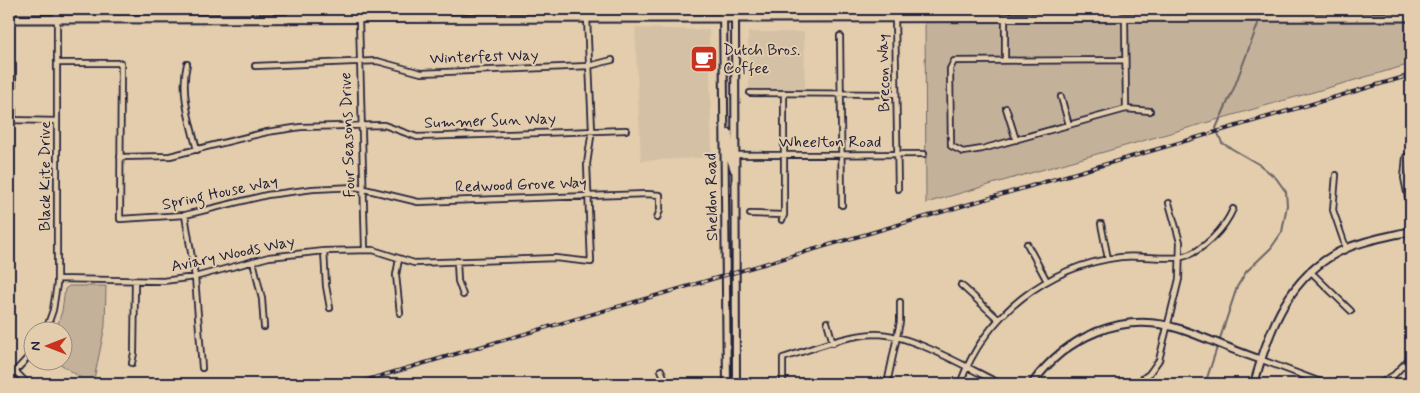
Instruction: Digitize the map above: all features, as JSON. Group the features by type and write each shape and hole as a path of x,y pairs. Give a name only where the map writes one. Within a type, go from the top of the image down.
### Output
{"main road":[{"path":"57,9 57,19"},
{"path":"287,19 299,12 347,12 357,9"},
{"path":"358,19 361,15 376,9"},
{"name":"Sheldon Road","path":"723,9 727,384"},
{"name":"Sheldon Road","path":"735,9 736,384"},
{"path":"895,17 898,11 907,9"},
{"path":"1099,18 1121,9"},
{"path":"9,19 1411,17"},
{"path":"725,126 729,132 730,158 736,176"},
{"path":"1254,384 1289,294 1310,271 1346,248 1411,231"},
{"path":"1032,384 1058,354 1092,333 1118,325 1156,323 1262,360"}],"street":[{"name":"Brecon Way","path":"895,17 898,188"},
{"path":"587,18 592,130 587,164 588,195"},
{"path":"1005,18 1005,59"},
{"path":"1125,18 1126,109"},
{"name":"Black Kite Drive","path":"50,320 53,310 57,279 57,19"},
{"name":"Four Seasons Drive","path":"358,19 365,249"},
{"path":"840,36 842,205"},
{"name":"Winterfest Way","path":"255,66 377,61 421,73 589,66 612,60"},
{"path":"1125,60 958,60 951,64 951,146 963,152 1016,140 1126,109 1150,111"},
{"name":"Spring House Way","path":"57,63 121,63 120,219 185,215 290,191 356,187 363,190"},
{"path":"187,64 184,82 186,100 198,150"},
{"path":"12,65 11,120 57,120"},
{"path":"750,93 896,94"},
{"path":"782,220 784,215 784,93"},
{"path":"1061,97 1069,125"},
{"path":"1006,108 1016,140"},
{"name":"Summer Sun Way","path":"120,157 170,156 267,132 301,127 361,124 384,125 417,137 626,130"},
{"name":"Wheelton Road","path":"736,154 924,154"},
{"path":"1406,157 1404,178 1411,212"},
{"path":"1336,175 1333,210 1346,248"},
{"name":"Redwood Grove Way","path":"363,190 418,202 647,194 660,196 660,210 657,218"},
{"name":"Aviary Woods Way","path":"57,279 135,282 195,277 286,254 324,250 365,249 380,251 414,263 555,258 591,262 588,195"},
{"path":"1135,384 1155,367 1161,353 1179,279 1181,257 1176,224 1169,203"},
{"path":"960,384 966,368 984,337 998,319 1018,300 1047,281 1074,269 1108,259 1144,256 1181,257 1193,252 1208,241 1227,221 1233,209"},
{"path":"750,214 784,215"},
{"path":"185,215 195,277 202,368"},
{"path":"1101,224 1108,259"},
{"path":"1027,244 1047,281"},
{"path":"324,250 326,286 330,308"},
{"path":"399,259 396,282 400,313"},
{"path":"253,261 262,299 264,327"},
{"path":"457,261 458,281 463,295"},
{"path":"1310,271 1351,311"},
{"path":"132,363 134,352 135,282"},
{"path":"961,285 998,319"},
{"path":"887,384 901,316 900,302"},
{"path":"827,322 833,343"},
{"path":"783,384 782,358 868,335 897,337 1001,384"},
{"path":"1379,384 1394,375 1411,356"},
{"path":"1262,360 1326,384"},
{"path":"9,378 22,365"},
{"path":"661,370 667,384"},
{"path":"16,372 28,384"}],"shaded area":[{"path":"925,9 1411,9 1411,64 926,203"},
{"path":"635,28 709,30 712,157 641,161"},
{"path":"748,32 804,32 805,89 749,89"},
{"path":"69,286 106,286 105,326 93,384 90,384 69,370 72,370 72,320 59,320 65,289"}],"waterway":[{"path":"1205,384 1237,287 1246,272 1271,248 1282,232 1287,205 1286,192 1276,178 1260,165 1222,143 1216,128 1234,88 1258,24"}],"railway":[{"path":"353,384 1411,75"}],"place":[{"name":"Dutch Bros. Coffee","path":"704,59"}]}
